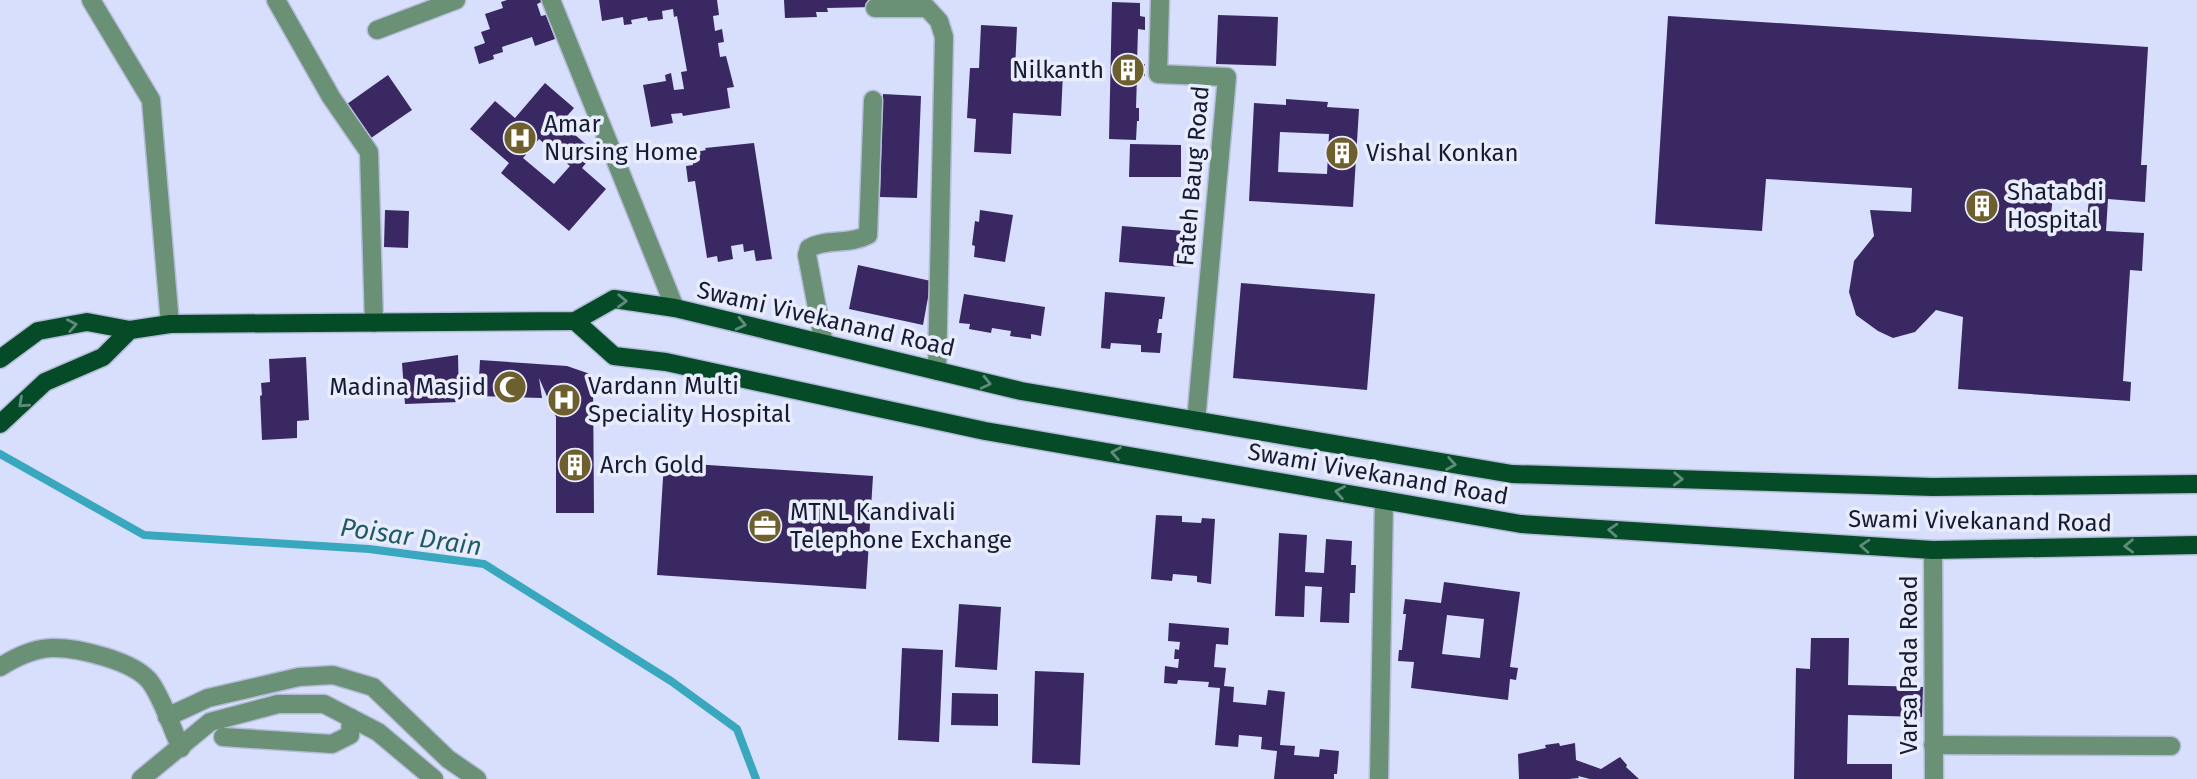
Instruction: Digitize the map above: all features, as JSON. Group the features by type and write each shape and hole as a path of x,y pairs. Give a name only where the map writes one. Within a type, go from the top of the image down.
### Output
{"main road":[{"name":"Swami Vivekanand Road","path":"0,359 38,331 87,322 130,330 170,324 575,321 614,299 675,308 1021,391 1512,474 1933,486 2197,484"},
{"name":"Swami Vivekanand Road","path":"575,321 614,356 666,362 985,430 1521,524 1933,550 2197,545"},
{"path":"0,424 45,382 103,357 130,330"}],"street":[{"path":"92,0 151,100 170,324"},
{"path":"276,0 331,97 369,152 374,323"},
{"path":"377,30 456,0"},
{"path":"551,0 675,308"},
{"name":"Fateh Baug Road","path":"1160,0 1158,74 1227,77 1196,421"},
{"path":"875,8 927,8 939,22 944,37 937,371"},
{"path":"824,344 807,255 809,248 816,244 860,240 868,236 873,100"},
{"path":"1380,779 1384,500"},
{"name":"Varsa Pada Road","path":"1933,550 1934,779"},
{"path":"0,667 23,653 49,648 83,650 122,663 150,681 181,748"},
{"path":"167,717 208,698 287,679 333,675 373,687 448,759 477,779"},
{"path":"141,779 210,722 278,704 324,704 378,732 434,779"},
{"path":"223,737 332,744 349,736 351,718"},
{"path":"1933,745 2171,746"}],"building":[{"path":"546,0 537,4 541,16 546,15 555,39 535,46 532,37 502,47 503,52 493,55 494,59 479,64 474,47 485,43 481,32 490,29 485,14 503,8 501,2"},
{"path":"599,0 717,0 719,15 713,16 715,31 722,29 724,42 718,43 720,57 726,56 734,87 727,88 730,108 683,116 682,113 671,114 673,123 651,127 643,85 666,81 665,75 671,73 674,90 684,89 681,72 687,71 677,16 674,17 673,9 662,11 663,19 648,21 647,17 631,20 632,24 624,25 623,17 602,21"},
{"path":"784,0 919,0 919,6 827,8 828,12 816,12 817,17 785,18"},
{"name":"Nilkanth","path":"1112,2 1140,3 1140,16 1145,17 1145,30 1138,29 1137,64 1145,64 1145,76 1137,76 1136,108 1139,108 1139,121 1136,140 1109,139"},
{"path":"1218,15 1278,17 1276,66 1216,64"},
{"name":"Shatabdi Hospital","path":"1668,16 2148,47 2141,165 2147,165 2145,202 2108,199 2106,231 2144,233 2142,271 2130,270 2123,381 2131,382 2130,401 1958,389 1963,317 1936,310 1915,332 1893,338 1856,315 1849,292 1854,261 1874,236 1870,210 1911,212 1912,188 1766,179 1762,231 1655,224","holes":["2053,195 2089,199 2086,229 2050,225"]},
{"path":"981,25 1017,27 1015,69 1063,72 1061,116 1013,113 1011,154 974,152 976,119 967,118 970,68 979,68"},
{"path":"388,75 412,110 371,138 347,104"},
{"path":"545,83 574,108 561,123 595,152 582,168 606,189 569,231 501,173 509,163 470,129 495,101 515,118","holes":["539,139 570,166 554,184 523,158"]},
{"path":"883,94 921,96 917,198 880,197"},
{"name":"Vishal Konkan","path":"1286,99 1328,102 1327,107 1359,109 1353,207 1249,201 1254,103 1286,105","holes":["1280,132 1329,134 1327,174 1278,172"]},
{"path":"754,143 772,259 756,261 754,250 744,252 743,244 731,246 733,259 718,262 717,256 707,258 695,181 688,182 686,166 693,165 691,153 706,150 705,148"},
{"path":"1130,144 1181,145 1181,177 1129,177"},
{"path":"385,210 409,211 408,248 384,247"},
{"path":"980,210 1013,215 1005,262 974,257 975,246 972,245 975,221 979,222"},
{"path":"1122,226 1185,231 1182,267 1119,262"},
{"path":"858,265 931,281 923,325 849,309"},
{"path":"1241,283 1375,294 1367,390 1233,378"},
{"path":"1105,292 1165,297 1157,333 1162,333 1160,353 1141,352 1141,345 1111,343 1110,349 1101,348"},
{"path":"964,294 1045,307 1041,336 1031,334 1031,339 1010,336 1011,331 992,328 991,333 969,329 970,324 959,323"},
{"path":"458,355 459,402 405,404 402,363"},
{"path":"306,357 309,420 297,421 297,438 262,440 261,383 270,382 269,359"},
{"name":"Arch Gold","path":"480,360 567,366 593,375 594,513 556,513 556,417 539,378 542,398 478,396"},
{"name":"MTNL Kandivali Telephone Exchange","path":"664,462 873,476 866,589 657,575"},
{"path":"1156,515 1182,516 1182,522 1201,523 1202,518 1215,519 1211,584 1197,582 1197,576 1173,574 1172,581 1151,579"},
{"path":"1279,533 1307,535 1305,572 1324,573 1326,539 1352,541 1351,565 1356,565 1355,593 1350,593 1349,623 1320,622 1322,587 1305,586 1304,617 1275,616"},
{"path":"1444,582 1520,592 1510,667 1518,668 1516,680 1510,679 1508,700 1411,688 1414,662 1398,661 1399,650 1402,650 1405,599 1441,603","holes":["1447,615 1484,619 1480,658 1442,654"]},
{"path":"959,604 1001,607 997,670 955,667"},
{"path":"1169,623 1229,628 1228,645 1216,644 1214,667 1226,668 1224,686 1234,687 1233,702 1266,705 1268,690 1285,692 1280,745 1295,746 1294,755 1319,757 1320,749 1339,751 1334,779 1274,779 1277,751 1261,749 1262,737 1239,735 1238,747 1215,745 1220,688 1208,687 1209,682 1178,680 1177,684 1164,683 1165,666 1178,668 1179,659 1174,659 1175,649 1179,650 1180,642 1168,641"},
{"path":"1811,638 1849,638 1848,685 1923,687 1922,717 1848,715 1847,764 1892,764 1892,779 1794,779 1796,668 1810,669"},
{"path":"902,648 943,650 939,742 898,740"},
{"path":"1035,671 1084,673 1080,765 1032,763"},
{"path":"952,693 998,694 998,726 951,725"},
{"path":"1559,743 1560,746 1575,743 1576,760 1601,769 1620,757 1639,779 1590,779 1578,776 1579,778 1569,779 1519,779 1518,754"}],"waterway":[{"name":"Poisar Drain","path":"0,454 144,535 369,549 484,564 671,681 737,729 756,779"}],"place":[{"name":"Nilkanth","path":"1128,70"},
{"name":"Amar Nursing Home","path":"520,138"},
{"name":"Vishal Konkan","path":"1342,153"},
{"name":"Shatabdi Hospital","path":"1982,206"},
{"name":"Madina Masjid","path":"510,387"},
{"name":"Vardann Multi Speciality Hospital","path":"564,400"},
{"name":"Arch Gold","path":"575,465"},
{"name":"MTNL Kandivali Telephone Exchange","path":"765,526"}]}
